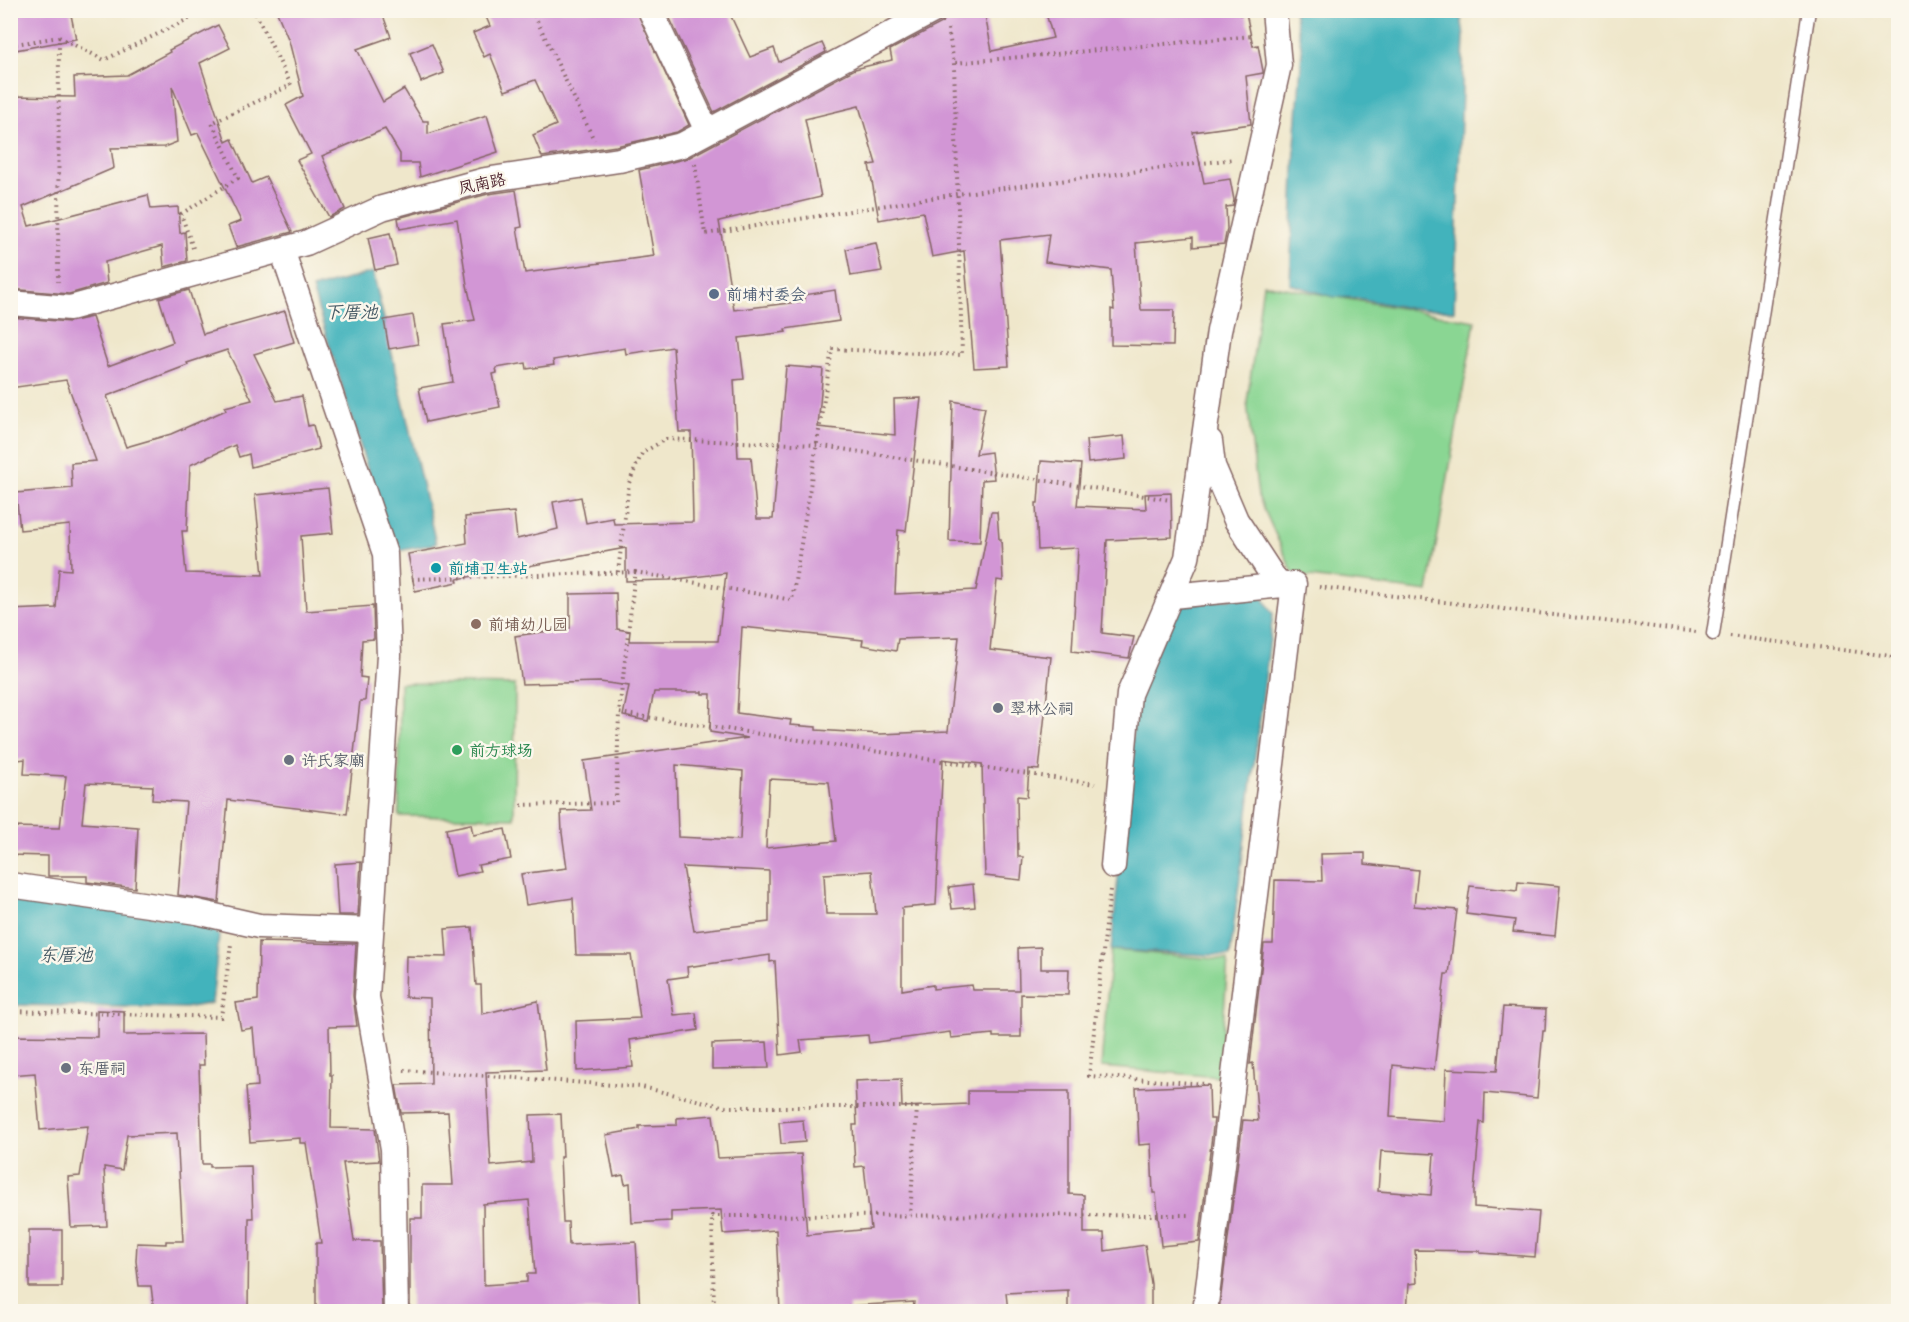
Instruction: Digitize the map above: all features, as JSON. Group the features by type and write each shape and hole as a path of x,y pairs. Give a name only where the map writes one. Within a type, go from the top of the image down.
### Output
{"street":[{"path":"650,10 700,135"},
{"name":"凤南路","path":"10,303 70,308 306,243 382,208 485,180 604,162 682,145 941,16"},
{"path":"1113,866 1129,694 1187,558 1219,331 1279,65 1275,22"},
{"path":"282,250 385,554 388,655 367,997 393,1149 396,1311"},
{"path":"1205,1311 1232,1086 1285,582 1236,520 1213,466 1207,413"},
{"path":"1172,596 1285,582"},
{"path":"10,885 197,912 259,926 371,930"}],"lane":[{"path":"1713,634 1809,10"}],"path":[{"path":"10,45 59,37 104,60 207,10"},
{"path":"202,272 181,214 238,178 212,123 291,84 254,10"},
{"path":"531,10 604,162"},
{"path":"386,579 635,572 792,600 832,349 962,355 954,63 941,16"},
{"path":"954,63 1275,22"},
{"path":"58,307 59,37"},
{"path":"700,135 705,234 957,194 1258,156"},
{"path":"618,572 629,483 642,453 666,439 816,445 1195,504"},
{"path":"521,805 616,803 619,713 635,572"},
{"path":"1285,582 1899,657"},
{"path":"619,713 1120,787"},
{"path":"1113,866 1089,1076 1232,1086"},
{"path":"10,1011 221,1017 234,920"},
{"path":"380,1068 642,1087 726,1107 916,1107 910,1216"},
{"path":"714,1311 712,1216 1217,1215"}],"green space":[{"path":"1263,284 1475,321 1428,592 1294,575 1258,496 1247,402"},
{"name":"前方球场","path":"400,683 515,685 514,818 399,816"},
{"path":"1111,950 1228,960 1219,1077 1101,1067"}],"water":[{"path":"1294,11 1460,11 1464,35 1454,311 1408,308 1356,298 1333,297 1290,284 1295,145 1302,50"},
{"name":"下厝池","path":"373,272 436,544 393,552 312,289"},
{"path":"1261,594 1273,614 1230,956 1111,950 1136,696 1176,606"},
{"name":"东厝池","path":"11,895 203,923 219,935 212,1003 185,1008 11,1005"}],"building":[{"path":"10,10 70,10 76,39 10,51"},
{"path":"276,10 381,10 391,37 357,49 383,102 404,89 423,121 428,121 428,134 487,115 498,152 420,177 418,163 400,163 400,154 385,129 322,156 345,209 329,217 297,160 311,154 286,105 303,96 289,41"},
{"path":"483,10 636,10 689,125 677,132 616,146 542,157 533,135 556,125 535,80 505,91 490,54 484,57 473,33 490,26"},
{"path":"666,10 728,10 750,57 774,48 779,62 822,43 826,52 714,112"},
{"path":"949,10 984,10 992,51 1053,38 1045,10 1239,10 1240,15 1246,13 1253,46 1258,45 1263,71 1263,73 1246,76 1251,124 1193,132 1204,183 1230,179 1234,200 1233,206 1226,207 1227,229 1224,244 1193,247 1193,237 1136,243 1141,310 1174,310 1173,346 1111,345 1111,309 1114,310 1111,270 1045,262 1049,234 1000,240 1009,366 974,368 964,251 932,257 923,212 879,220 869,165 876,164 859,106 805,119 821,197 719,221 734,310 805,301 804,295 835,290 839,321 785,329 786,332 739,338 744,379 734,380 738,457 751,457 757,519 773,519 786,366 823,369 818,427 895,435 894,399 921,398 906,531 898,530 895,594 976,590 991,512 997,512 1003,581 997,580 990,650 1051,657 1039,770 1029,769 1027,797 1017,796 1018,857 1023,857 1021,880 985,876 982,764 943,759 936,905 902,908 902,990 933,985 933,989 972,985 973,990 1019,990 1018,948 1041,947 1041,969 1069,969 1068,995 1021,994 1021,1037 993,1037 993,1034 951,1038 950,1032 869,1043 868,1035 800,1040 802,1052 780,1055 775,961 770,962 770,955 687,967 688,976 668,979 674,1015 696,1013 698,1030 630,1040 633,1067 577,1071 576,1021 640,1018 631,955 576,955 573,898 526,905 521,874 567,868 561,811 591,810 584,761 748,738 710,732 711,694 654,692 648,721 623,716 629,686 600,682 522,684 515,636 570,628 570,594 616,593 617,629 630,631 629,641 718,641 726,573 669,580 626,581 626,548 457,579 458,582 415,591 408,554 467,543 465,517 514,512 517,539 558,529 553,502 581,497 586,523 613,518 614,524 693,522 691,432 679,432 673,347 626,354 625,348 553,360 554,365 527,369 526,363 496,368 497,373 493,374 500,407 426,422 419,388 453,382 444,324 475,320 457,219 400,229 398,218 488,194 516,190 522,227 517,228 525,273 654,256 639,170 688,158 855,69 892,60 890,50 942,23","holes":["742,627 863,640 862,645 896,651 898,639 959,637 948,731 881,734 816,730 816,727 790,725 791,720 737,713","676,765 743,771 740,840 678,837","769,779 829,782 836,841 766,848","683,867 769,871 769,922 694,931","872,871 876,914 826,914 824,874"]},
{"path":"218,25 230,48 200,63 226,142 232,139 252,183 266,177 292,232 236,247 228,226 241,221 198,133 192,135 172,86 177,142 164,147 111,148 114,168 23,207 29,226 148,195 151,209 178,207 180,233 185,232 187,261 164,267 162,246 105,262 107,283 69,294 10,289 10,96 75,97 74,77 127,75"},
{"path":"432,44 444,73 421,82 410,53"},
{"path":"390,233 397,265 375,270 368,238"},
{"path":"876,243 882,271 851,276 846,249"},
{"path":"189,290 203,334 285,311 294,342 254,354 277,401 302,396 308,426 313,425 319,449 251,467 249,454 239,457 235,445 190,465 187,531 182,531 186,573 263,575 255,495 328,488 333,533 301,536 306,611 373,606 374,639 362,640 360,677 367,678 365,701 360,701 347,814 228,800 219,902 178,895 186,802 152,800 153,786 86,783 82,823 138,827 135,888 87,882 87,876 48,876 48,856 10,855 10,827 60,828 66,776 24,774 25,759 10,761 10,610 56,608 59,569 71,570 70,525 20,530 16,493 72,488 71,463 96,461 66,380 10,388 10,317 69,322 92,317 108,366 173,342 159,298","holes":["227,350 252,400 225,407 226,410 171,434 126,447 107,396 188,365 187,363"]},
{"path":"413,315 418,344 389,349 384,320"},
{"path":"953,401 985,407 976,454 991,452 994,479 982,480 980,542 949,541"},
{"path":"1124,436 1126,459 1088,463 1086,440"},
{"path":"1041,461 1081,464 1077,506 1146,509 1145,494 1171,493 1172,537 1107,540 1102,633 1134,637 1129,658 1072,651 1078,548 1038,550 1036,503 1038,503"},
{"path":"471,824 473,835 505,829 511,859 478,865 480,871 455,876 446,829"},
{"path":"1365,853 1365,864 1418,870 1414,906 1457,910 1449,974 1445,974 1434,1070 1393,1065 1390,1117 1444,1121 1446,1069 1497,1071 1503,1007 1546,1009 1537,1098 1485,1093 1484,1123 1480,1122 1474,1192 1474,1207 1539,1212 1535,1257 1480,1253 1480,1251 1415,1250 1417,1283 1409,1284 1407,1311 1219,1311 1243,1120 1258,1121 1253,1063 1250,1064 1264,944 1273,944 1275,880 1322,881 1321,854","holes":["1381,1151 1434,1154 1431,1195 1378,1191"]},
{"path":"361,862 358,915 338,915 335,864"},
{"path":"1518,882 1560,886 1555,936 1513,932 1515,920 1466,914 1470,886 1517,891"},
{"path":"973,884 975,907 952,909 949,887"},
{"path":"472,927 476,985 481,985 482,1014 538,1001 546,1070 486,1072 491,1166 532,1162 530,1115 561,1114 563,1222 568,1222 569,1245 636,1242 640,1311 410,1311 410,1218 422,1218 422,1185 453,1185 448,1112 401,1113 396,1085 431,1084 430,998 405,997 406,956 447,957 445,929","holes":["529,1200 535,1274 527,1274 527,1282 484,1285 483,1204"]},
{"path":"259,942 356,944 353,996 357,1026 329,1027 330,1075 332,1075 331,1128 375,1129 379,1161 343,1163 354,1241 380,1241 382,1311 316,1311 316,1243 321,1243 306,1143 300,1143 300,1138 250,1142 246,1087 258,1086 253,1028 241,1030 236,1003 258,1000"},
{"path":"97,1010 124,1011 124,1035 203,1034 204,1065 199,1065 202,1164 210,1164 210,1167 251,1166 253,1218 249,1218 248,1311 201,1311 201,1309 154,1311 151,1286 139,1286 136,1261 137,1243 166,1244 166,1241 183,1241 177,1133 127,1135 122,1170 104,1167 107,1226 71,1227 68,1177 80,1176 88,1126 40,1130 35,1073 10,1075 10,1036 97,1037"},
{"path":"767,1042 769,1068 712,1069 712,1044"},
{"path":"901,1079 902,1107 968,1104 968,1091 1069,1091 1069,1194 1084,1195 1084,1233 1104,1233 1105,1251 1145,1245 1151,1284 1151,1311 1068,1311 1068,1290 1006,1293 1008,1311 913,1311 914,1302 849,1306 849,1311 780,1311 776,1230 723,1234 721,1210 671,1212 671,1221 632,1223 630,1183 625,1184 623,1175 614,1177 606,1135 639,1129 639,1126 677,1125 677,1118 713,1115 718,1158 801,1154 807,1235 871,1229 864,1166 855,1167 853,1125 857,1125 855,1081"},
{"path":"1209,1085 1210,1119 1214,1119 1199,1242 1161,1246 1156,1193 1153,1193 1151,1144 1139,1145 1136,1088"},
{"path":"803,1120 805,1142 781,1144 779,1122"},
{"path":"29,1230 62,1230 62,1287 29,1287"}],"place":[{"name":"前埔村委会","path":"714,294"},
{"name":"前埔卫生站","path":"436,568"},
{"name":"前埔幼儿园","path":"476,624"},
{"name":"翠林公祠","path":"998,708"},
{"name":"前方球场","path":"457,750"},
{"name":"许氏家廟","path":"289,760"},
{"name":"东厝祠","path":"66,1068"}]}
